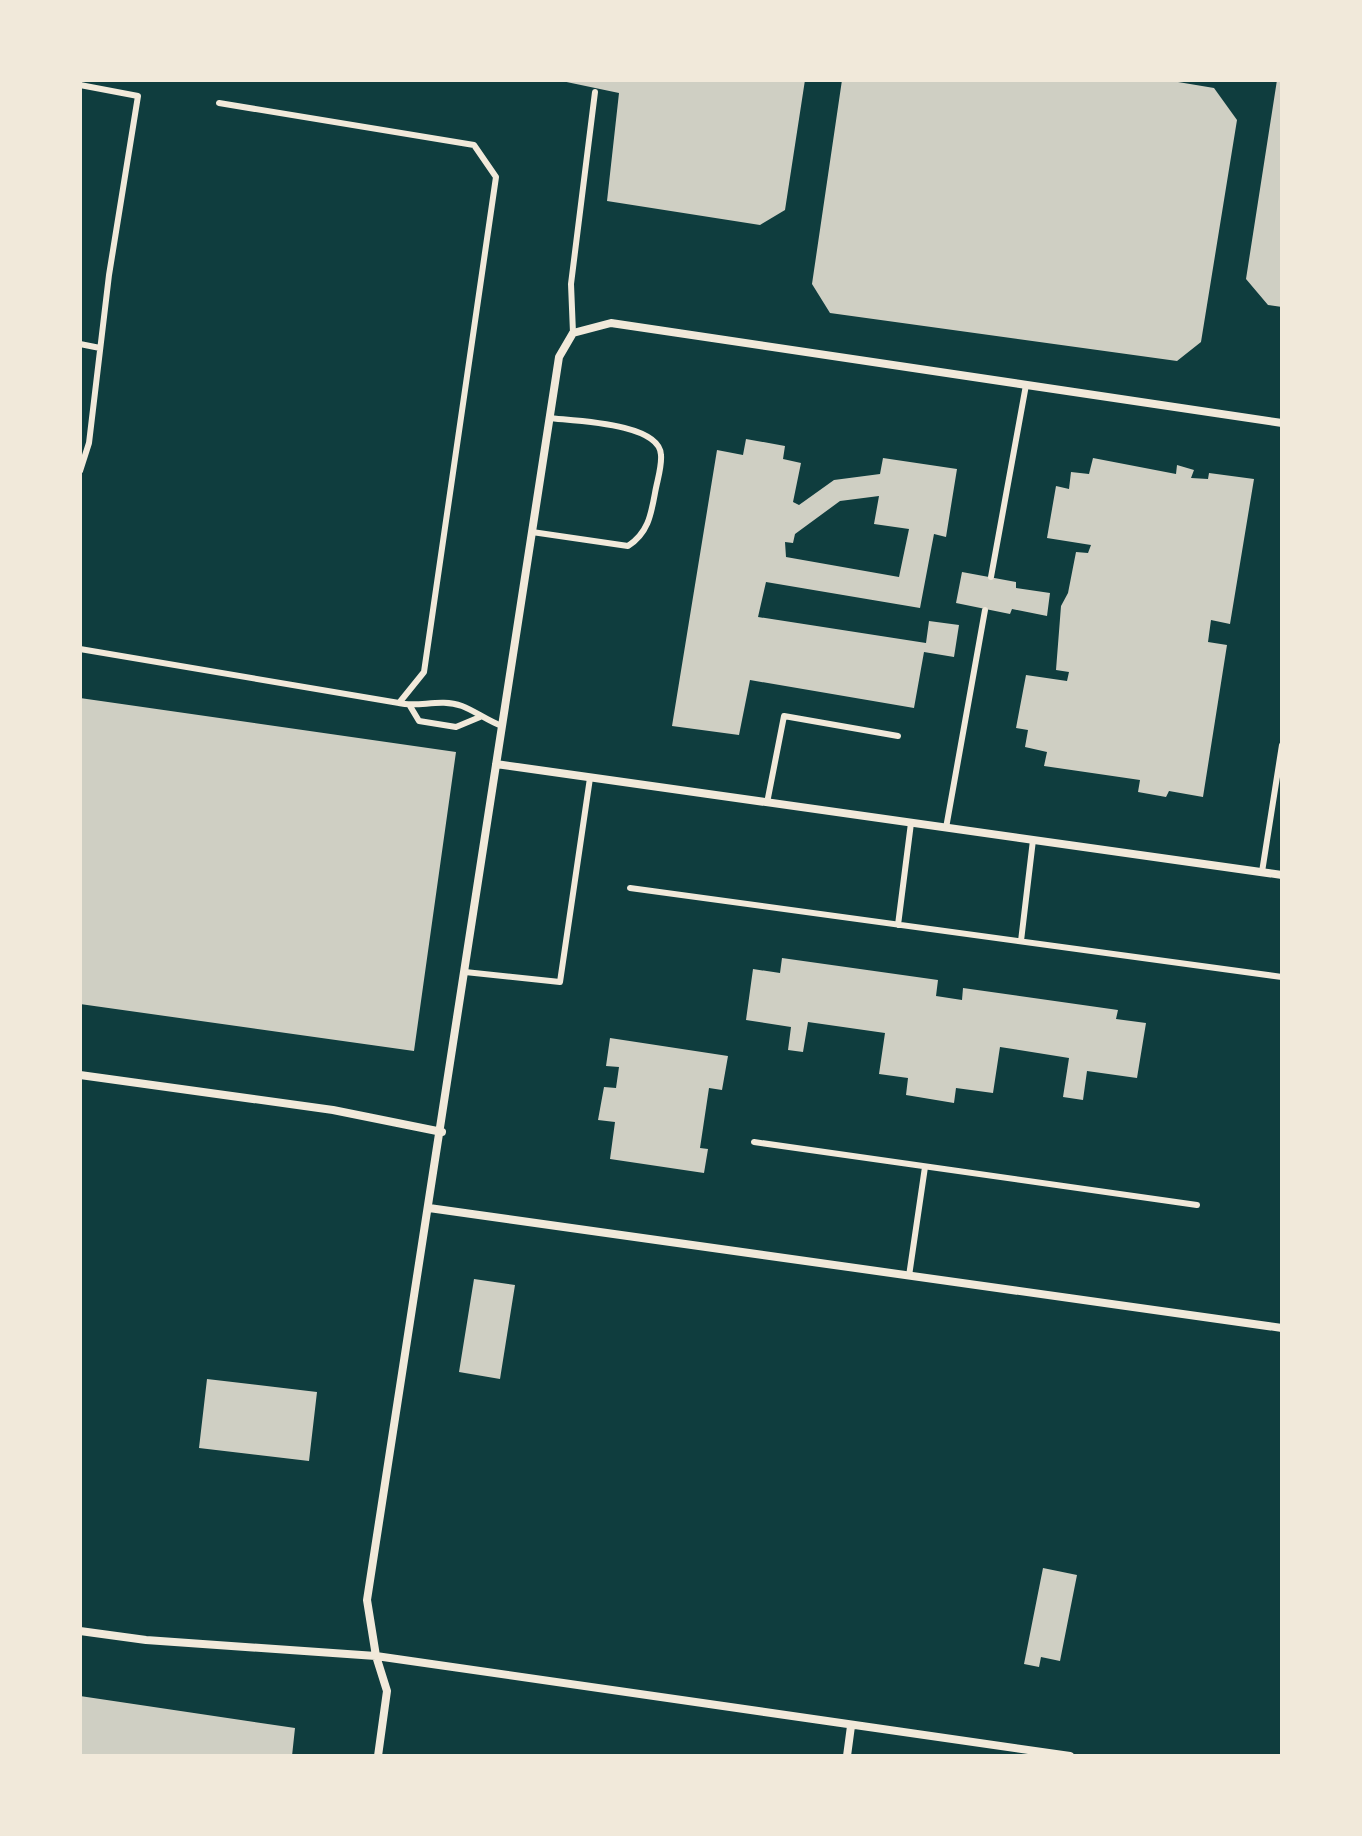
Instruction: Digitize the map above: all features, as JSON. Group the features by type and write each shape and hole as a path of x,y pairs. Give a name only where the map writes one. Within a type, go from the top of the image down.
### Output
{"street":[{"path":"378,1756 387,1691 376,1656 367,1600 442,1132 549,418 559,357 573,333 611,323 1282,423"},
{"path":"496,764 1282,875"},
{"path":"80,1075 320,1108 442,1132"},
{"path":"429,1208 1282,1328"},
{"path":"80,1631 146,1640 376,1656 1070,1756"},
{"path":"847,1756 851,1726"}],"lane":[{"path":"80,85 138,96 89,443 80,471"},
{"path":"573,333 571,284 577,217 595,92"},
{"path":"219,103 474,145 496,177 424,672 399,703"},
{"path":"80,344 100,348"},
{"path":"991,577 1026,385"},
{"path":"532,532 628,546 642,537 651,514 662,453 654,440 628,428 549,418"},
{"path":"946,828 985,610"},
{"path":"80,649 410,706 425,701 462,706 502,726"},
{"path":"410,706 419,721 456,727 480,717"},
{"path":"767,803 784,716 898,736"},
{"path":"1262,872 1282,745"},
{"path":"465,972 560,982 590,778"},
{"path":"898,925 911,823"},
{"path":"1021,941 1033,840"},
{"path":"630,888 1282,977"},
{"path":"754,1142 1197,1205"},
{"path":"909,1276 925,1167"}],"building":[{"path":"557,80 805,80 785,210 760,225 607,201 619,93"},
{"path":"842,80 1166,80 1214,88 1237,120 1201,342 1177,361 830,313 812,284"},
{"path":"1277,80 1282,80 1282,307 1268,305 1246,279"},
{"path":"746,439 785,446 783,459 801,463 793,502 799,505 834,480 880,474 883,458 957,469 946,537 934,534 920,608 766,582 758,617 926,643 929,621 959,625 954,657 924,652 914,708 750,680 739,735 672,726 717,450 743,455","holes":["879,496 874,524 909,529 899,577 786,557 785,542 793,543 795,534 840,501"]},
{"path":"1093,458 1176,474 1177,465 1194,470 1191,478 1208,479 1209,473 1254,479 1230,624 1211,620 1208,642 1227,645 1203,797 1169,791 1166,797 1138,792 1140,780 1044,766 1047,752 1025,747 1028,730 1016,728 1026,675 1067,681 1069,672 1056,670 1061,606 1068,593 1076,552 1088,553 1091,545 1047,538 1056,486 1069,489 1071,472 1089,474"},
{"path":"962,572 1016,582 1016,588 1050,593 1047,616 1012,609 1010,614 956,603"},
{"path":"80,698 456,752 414,1051 80,1004"},
{"path":"782,958 938,980 936,996 962,1000 963,988 1118,1010 1116,1019 1146,1023 1137,1078 1087,1071 1083,1100 1063,1097 1069,1058 1000,1047 993,1093 956,1088 954,1103 906,1095 908,1078 879,1074 885,1033 808,1022 803,1052 788,1050 791,1027 746,1020 753,969 780,973"},
{"path":"610,1038 728,1056 722,1090 709,1088 700,1148 708,1149 704,1173 610,1159 615,1122 598,1120 604,1087 616,1088 619,1067 606,1066"},
{"path":"474,1279 515,1285 500,1379 459,1372"},
{"path":"207,1379 317,1392 309,1461 199,1448"},
{"path":"1043,1568 1077,1575 1060,1661 1041,1657 1039,1667 1024,1664"},
{"path":"80,1696 295,1728 292,1756 80,1756"}]}
